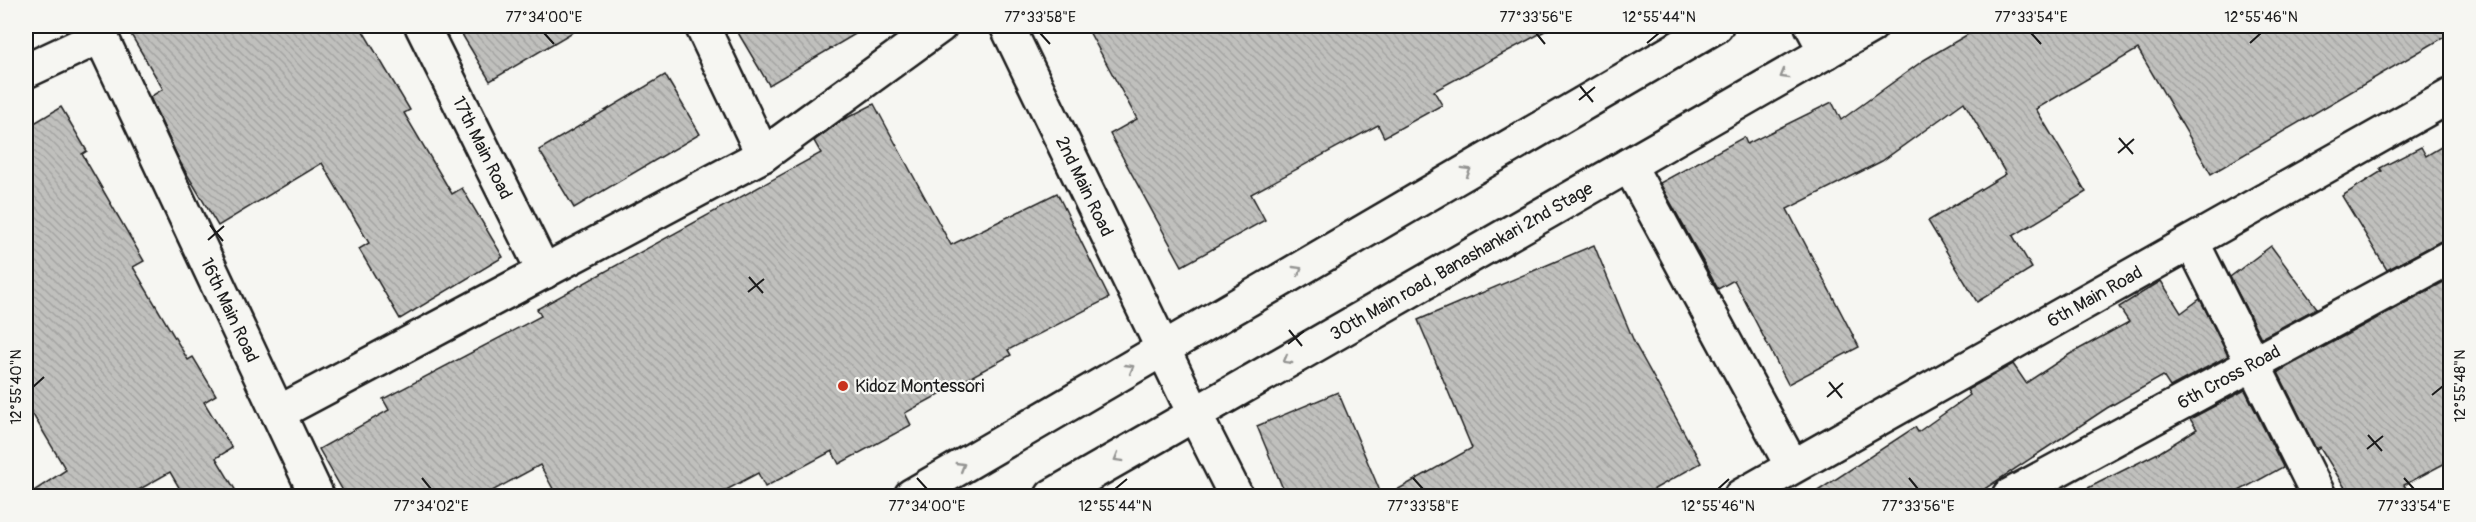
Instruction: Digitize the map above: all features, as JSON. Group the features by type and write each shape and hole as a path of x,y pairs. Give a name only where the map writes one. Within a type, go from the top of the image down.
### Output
{"street":[{"name":"17th Main Road","path":"422,26 544,272"},
{"path":"702,26 763,155"},
{"path":"278,413 763,155 940,26"},
{"name":"2nd Main Road","path":"1007,26 1161,350 1194,413"},
{"path":"911,496 1716,26"},
{"name":"30th Main road, Banashankari 2nd Stage","path":"1052,496 1629,165 1819,38 1871,26"},
{"path":"26,71 98,31"},
{"name":"16th Main Road","path":"98,31 317,496"},
{"name":"6th Main Road","path":"1741,496 2451,96"},
{"path":"1629,165 1792,466"},
{"path":"2192,242 2319,496"},
{"name":"6th Cross Road","path":"2009,496 2451,257"},
{"path":"1194,413 1236,496"}],"building":[{"path":"126,26 360,26 410,110 404,113 452,194 462,188 503,257 400,319 359,249 369,243 322,163 218,226 181,164 150,97 163,89"},
{"path":"457,26 583,26 490,81"},
{"path":"734,26 869,26 769,85"},
{"path":"1086,26 1554,26 1434,91 1442,105 1384,137 1378,125 1251,194 1265,220 1182,266 1110,134 1137,119"},
{"path":"1982,26 2451,26 2451,33 2211,174 2138,49 2036,109 2086,192 2013,236 2032,268 1977,302 1928,221 2006,174 1964,102 1882,161 1787,209 1859,347 1788,384 1734,280 1718,289 1660,183 1744,137 1747,144 1832,102 1841,120 1924,60"},
{"path":"665,75 700,134 574,208 539,150"},
{"path":"874,104 951,245 1057,193 1109,298 1008,350 1011,355 905,413 911,425 839,464 832,451 765,487 758,473 715,496 557,496 540,465 483,496 346,496 319,449 389,410 383,399 541,316 537,309 821,153 814,141 841,121"},
{"path":"61,107 87,151 82,154 144,261 133,267 188,360 193,357 216,395 204,402 232,448 216,458 239,496 184,496 170,472 128,496 26,496 66,470 26,403 26,128"},
{"path":"2451,141 2451,238 2387,270 2342,196 2382,171 2380,168 2421,147 2426,156"},
{"path":"1594,245 1635,344 1701,463 1642,496 1386,496 1472,448 1418,320"},
{"path":"2271,246 2317,308 2261,338 2230,277"},
{"path":"2451,278 2451,460 2404,485 2411,496 2350,496 2320,447 2316,449 2278,372"},
{"path":"2161,281 2181,313 2200,299 2228,356 2170,387 2163,376 2107,408 1974,496 1810,496 1915,427 1918,432 1970,395 1967,390 2013,364 2026,383 2070,354 2129,322 2119,307"},
{"path":"2245,390 2283,467 2230,496 2072,496 2160,452 2197,429 2190,419"},
{"path":"1338,392 1382,496 1286,496 1257,426"}],"place":[{"name":"Kidoz Montessori","path":"843,386"}]}
